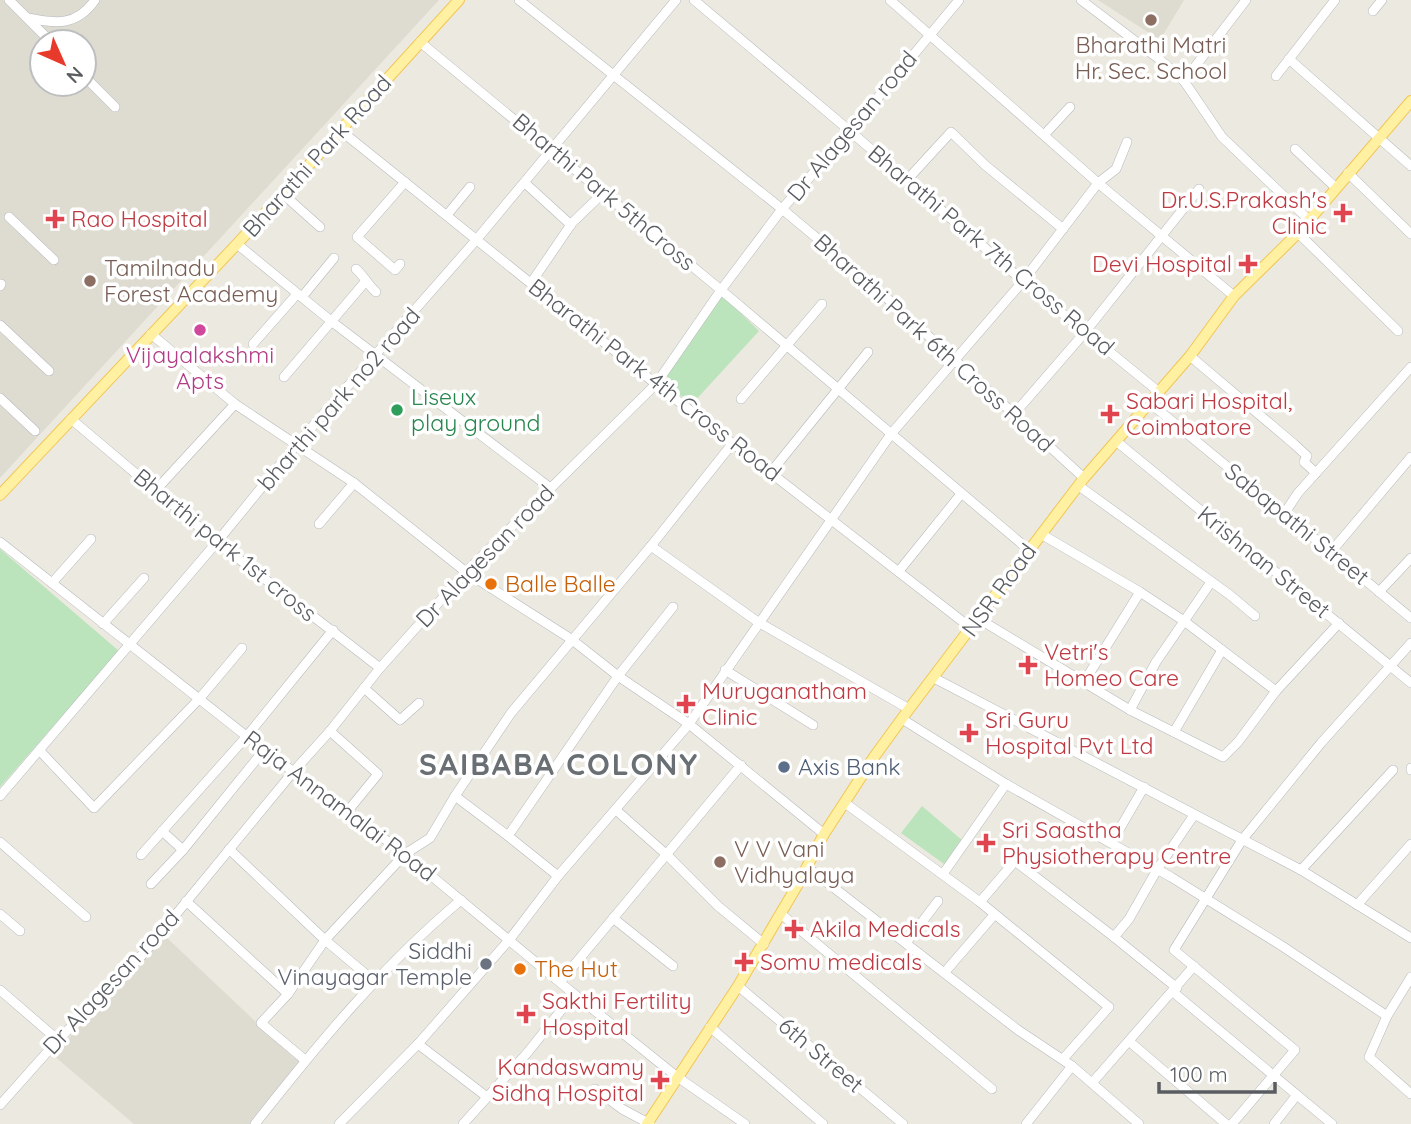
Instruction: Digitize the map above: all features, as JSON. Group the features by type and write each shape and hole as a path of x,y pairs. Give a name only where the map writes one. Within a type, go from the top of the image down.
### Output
{"main road":[{"name":"Bharathi Park Road","path":"0,495 237,244 459,0"},
{"name":"NSR Road","path":"648,1124 676,1076 764,944 824,834 909,709 1041,534 1116,440 1190,356 1234,296 1298,233 1411,101"}],"street":[{"path":"9,0 37,28"},
{"path":"27,18 53,23 83,15 94,0"},
{"name":"Bharathi Park 6th Cross Road","path":"519,0 867,280 1015,413 1082,482 1255,616"},
{"name":"bharthi park no2 road","path":"0,796 131,644 297,444 525,183 676,0"},
{"name":"Bharathi Park 7th Cross Road","path":"694,0 1023,281 1159,391"},
{"path":"890,0 1098,183 1234,296"},
{"name":"Dr Alagesan road","path":"0,1105 58,1040 145,952 292,772 466,572 656,384 721,290 782,209 959,0"},
{"path":"1081,0 1184,81 1222,137 1309,220"},
{"path":"1184,81 1246,0"},
{"path":"1276,76 1335,0"},
{"path":"1373,11 1382,0"},
{"name":"Bharthi Park 5thCross","path":"420,42 553,149 1029,550"},
{"path":"1289,59 1411,166"},
{"path":"98,90 115,107"},
{"path":"1044,135 1070,107"},
{"name":"Bharathi Park 4th Cross Road","path":"340,130 732,444 975,624 1084,682 1130,710 1223,757 1238,742 1276,691"},
{"path":"907,180 951,132 985,165 1063,229"},
{"path":"339,1124 418,1044 510,939 558,876 688,724 891,433 1023,281 1098,183 1116,169 1127,142"},
{"path":"1295,149 1335,187"},
{"path":"1348,173 1411,234"},
{"path":"400,264 395,270 357,237 405,182"},
{"path":"525,183 571,225"},
{"path":"447,215 470,187"},
{"path":"1015,413 1086,331 1199,189"},
{"path":"531,282 571,225 604,192"},
{"path":"283,194 320,228"},
{"path":"9,217 54,260"},
{"path":"1298,233 1398,331"},
{"path":"237,244 331,321 549,487"},
{"path":"253,344 334,258"},
{"path":"356,269 376,292"},
{"path":"284,377 365,282"},
{"path":"741,399 822,304"},
{"path":"0,326 49,371"},
{"path":"151,334 235,404 354,483 466,572 571,639 618,676 688,724 824,834"},
{"path":"771,472 869,352"},
{"path":"1190,356 1307,456 1304,462 1316,473"},
{"path":"1283,514 1411,367"},
{"path":"0,398 34,431"},
{"name":"Sabapathi Street","path":"1150,403 1411,618"},
{"path":"155,491 235,404"},
{"name":"Bharthi park 1st cross","path":"71,419 217,542 380,668"},
{"name":"Krishnan Street","path":"1116,440 1411,683"},
{"path":"305,1060 261,1023 288,994 325,940 405,853 430,838 511,713 651,547 732,444"},
{"path":"1330,553 1411,457"},
{"path":"319,524 354,483"},
{"path":"899,570 961,494"},
{"path":"1041,534 1184,621 1276,691 1339,623"},
{"path":"52,583 91,539"},
{"name":"Raja Annamalai Road","path":"0,541 292,772 405,853 676,1076 745,1124"},
{"path":"651,547 758,622 909,709"},
{"path":"1380,592 1411,558"},
{"path":"103,624 144,578"},
{"path":"1130,710 1156,662 1211,582"},
{"path":"1084,682 1140,592"},
{"path":"508,836 618,676 673,607"},
{"path":"141,855 247,736 333,630"},
{"path":"1232,1124 1295,1050 1174,950 1242,840 1321,743 1411,643"},
{"path":"40,751 94,808 200,698 242,648"},
{"path":"1174,732 1222,650"},
{"path":"725,670 813,725"},
{"path":"934,678 1301,870 1411,938"},
{"path":"364,688 400,720 419,703"},
{"path":"902,719 1006,784 1158,869 1282,946 1387,1016"},
{"path":"330,731 378,774 347,812"},
{"path":"151,884 183,850 264,750"},
{"path":"560,982 741,765"},
{"path":"1301,870 1393,770"},
{"path":"943,874 1006,784"},
{"path":"1112,842 1144,788"},
{"path":"455,796 558,876"},
{"path":"845,803 980,902 1109,1007 1063,1059"},
{"path":"616,810 667,855 718,906 764,944"},
{"path":"1114,937 1129,919 1194,815"},
{"path":"162,831 183,850"},
{"path":"0,842 86,917"},
{"path":"1357,905 1411,845"},
{"path":"229,849 325,940 375,982"},
{"path":"980,902 1015,862 1114,937 1296,1096 1332,1124"},
{"path":"807,867 1018,1030 1063,1059 1139,1124"},
{"path":"255,1124 305,1060 375,982 432,924 461,900"},
{"path":"186,901 288,994"},
{"path":"906,943 938,901"},
{"path":"0,914 20,931"},
{"path":"780,914 992,1089"},
{"path":"945,972 994,915"},
{"path":"613,918 673,966"},
{"path":"1092,1083 1194,966"},
{"path":"1411,977 1387,1016 1369,1057 1411,1094"},
{"name":"6th Street","path":"738,986 904,1124"},
{"path":"0,990 58,1040"},
{"path":"1402,991 1411,997"},
{"path":"465,1123 528,1052 574,994"},
{"path":"710,1027 823,1124"},
{"path":"1129,1042 1226,1124"},
{"path":"418,1044 487,1097"},
{"path":"1026,1124 1072,1066"},
{"path":"595,1089 648,1124"},
{"path":"1274,1124 1296,1096"}],"shaded area":[{"name":"Tamilnadu Forest Academy","path":"0,0 439,0 0,478"},
{"name":"Bharathi Matri Hr. Sec. School","path":"1098,0 1184,0 1160,40"},
{"path":"165,936 293,1057 304,1063 252,1124 134,1124 53,1055"}],"green space":[{"path":"722,295 759,331 693,403 660,383"},
{"path":"0,549 119,651 0,787"},
{"path":"922,806 963,841 944,864 901,833"}],"place":[{"name":"Bharathi Matri Hr. Sec. School","path":"1151,20"},
{"name":"Dr.U.S.Prakash's Clinic","path":"1343,213"},
{"name":"Rao Hospital","path":"55,219"},
{"name":"Devi Hospital","path":"1248,264"},
{"name":"Tamilnadu Forest Academy","path":"90,281"},
{"name":"Vijayalakshmi Apts","path":"200,330"},
{"name":"Liseux play ground","path":"397,410"},
{"name":"Sabari Hospital, Coimbatore","path":"1110,414"},
{"name":"Balle Balle","path":"491,584"},
{"name":"Vetri's Homeo Care","path":"1028,665"},
{"name":"Muruganatham Clinic","path":"686,704"},
{"name":"Sri Guru Hospital Pvt Ltd","path":"969,733"},
{"name":"Axis Bank","path":"784,767"},
{"name":"Sri Saastha Physiotherapy Centre","path":"986,843"},
{"name":"V V Vani Vidhyalaya","path":"720,862"},
{"name":"Akila Medicals","path":"794,929"},
{"name":"Somu medicals","path":"744,962"},
{"name":"Siddhi Vinayagar Temple","path":"486,964"},
{"name":"The Hut","path":"520,969"},
{"name":"Sakthi Fertility Hospital","path":"526,1014"},
{"name":"Kandaswamy Sidhq Hospital","path":"660,1080"}],"district":[{"name":"SAIBABA COLONY","path":"559,765"}]}
